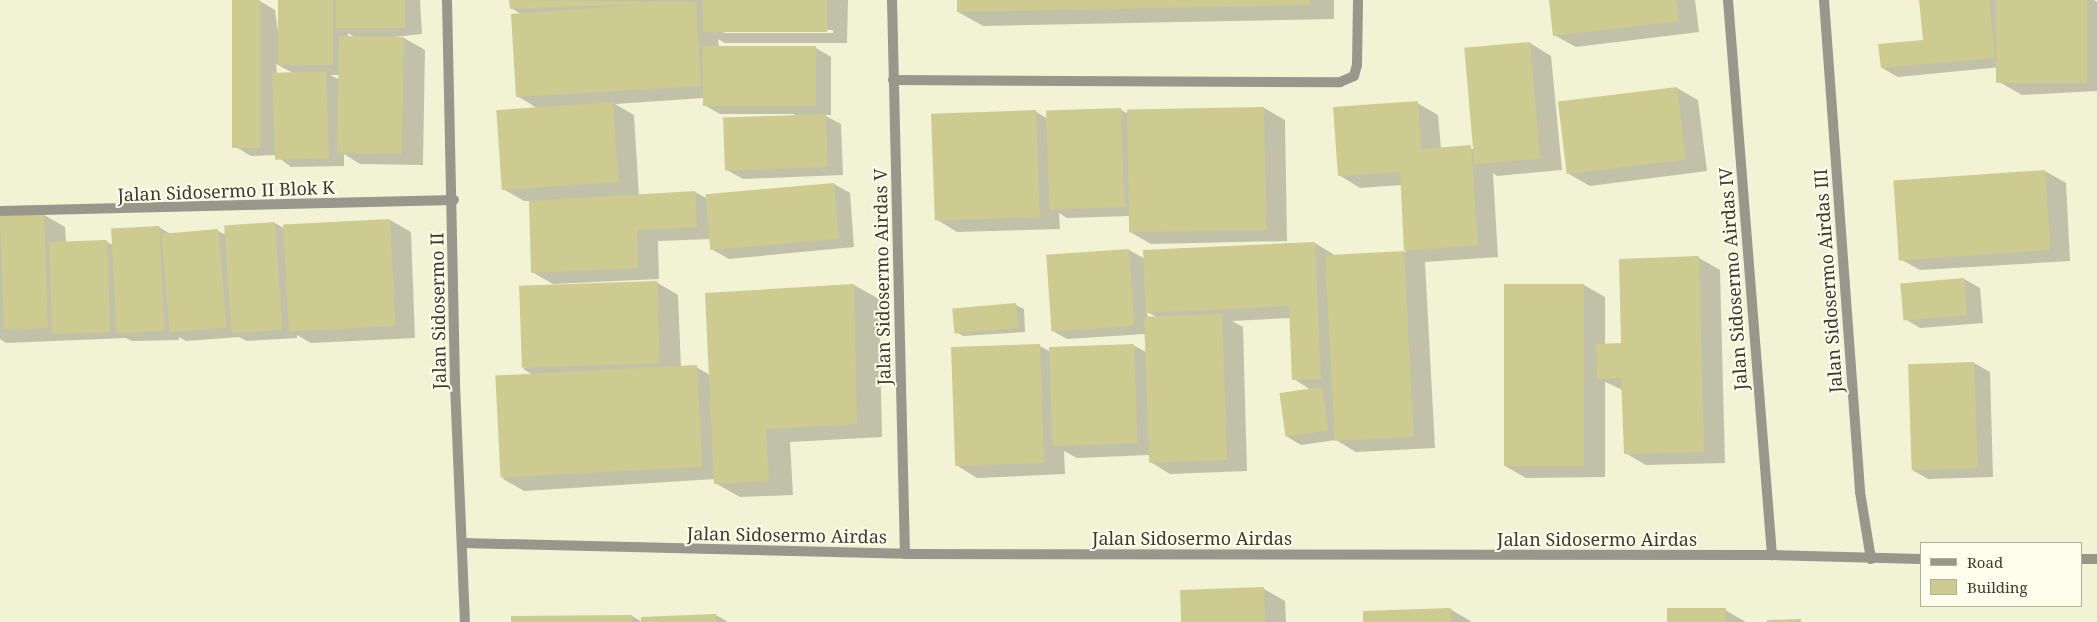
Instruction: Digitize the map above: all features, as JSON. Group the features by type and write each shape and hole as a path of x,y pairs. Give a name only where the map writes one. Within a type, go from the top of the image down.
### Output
{"street":[{"name":"Jalan Sidosermo II","path":"447,0 454,200 455,385 465,622"},
{"name":"Jalan Sidosermo Airdas V","path":"892,0 905,554"},
{"path":"893,80 1340,82 1354,76 1358,65 1358,0"},
{"name":"Jalan Sidosermo Airdas IV","path":"1728,0 1772,555"},
{"name":"Jalan Sidosermo Airdas III","path":"1824,0 1860,492 1871,559"},
{"name":"Jalan Sidosermo II Blok K","path":"0,211 454,200"},
{"name":"Jalan Sidosermo Airdas","path":"463,543 905,554 1772,555 1920,559"},
{"path":"2082,559 2097,559"}],"building":[{"path":"232,0 260,0 260,148 232,148"},
{"path":"278,0 333,0 333,65 278,65"},
{"path":"336,0 405,0 405,28 336,28"},
{"path":"509,0 696,2 701,86 516,97 511,14 652,4 510,9"},
{"path":"703,0 827,0 827,32 703,32"},
{"path":"957,0 1310,0 1310,5 957,12"},
{"path":"1549,0 1676,0 1679,21 1553,36"},
{"path":"1919,0 1989,0 1995,58 1881,68 1878,44 1923,40"},
{"path":"1996,0 2087,0 2087,83 1996,83"},
{"path":"339,36 404,37 402,154 337,153"},
{"path":"1530,42 1540,159 1474,164 1464,48"},
{"path":"703,46 816,46 816,106 703,106"},
{"path":"326,71 329,158 275,160 272,73"},
{"path":"1677,87 1686,159 1567,174 1558,102"},
{"path":"1418,101 1421,149 1471,145 1478,245 1404,251 1400,172 1338,176 1333,107"},
{"path":"613,102 619,182 502,190 496,110"},
{"path":"1264,107 1266,230 1129,232 1127,109"},
{"path":"1121,108 1124,207 1050,210 1046,111"},
{"path":"1036,110 1040,217 935,221 931,114"},
{"path":"826,114 828,167 725,171 723,118"},
{"path":"2045,170 2051,250 1899,260 1893,181"},
{"path":"834,183 839,239 710,250 705,194"},
{"path":"695,191 697,227 637,230 638,268 531,273 529,201"},
{"path":"44,213 48,328 4,329 0,215"},
{"path":"390,219 396,326 289,331 283,225"},
{"path":"275,222 283,330 232,333 224,226"},
{"path":"159,226 164,331 117,333 111,229"},
{"path":"218,229 227,328 170,333 161,234"},
{"path":"107,240 110,332 52,334 49,242"},
{"path":"1315,242 1321,379 1292,380 1289,306 1146,313 1143,250"},
{"path":"1129,249 1134,326 1052,332 1046,255"},
{"path":"1404,251 1414,437 1335,441 1325,255"},
{"path":"1699,256 1704,452 1624,454 1621,378 1597,379 1596,344 1621,343 1619,259"},
{"path":"1964,278 1967,315 1903,320 1900,284"},
{"path":"657,281 660,363 522,368 519,286"},
{"path":"854,284 857,424 766,429 769,481 714,484 705,293"},
{"path":"1504,284 1584,284 1584,466 1504,466"},
{"path":"1016,303 1018,328 954,333 952,309"},
{"path":"1222,314 1227,460 1149,463 1144,317"},
{"path":"1040,344 1044,463 955,466 951,347"},
{"path":"1134,344 1137,443 1053,446 1049,347"},
{"path":"1974,362 1978,468 1912,470 1908,364"},
{"path":"697,365 702,467 501,477 495,376"},
{"path":"1322,387 1328,431 1286,437 1279,393"},
{"path":"1264,587 1265,622 1181,622 1180,590"},
{"path":"1451,608 1451,622 1363,622 1363,611"},
{"path":"1667,608 1726,608 1726,622 1667,622"},
{"path":"716,614 717,622 641,622 641,617"},
{"path":"632,615 632,622 511,622 511,616"},
{"path":"1801,619 1801,622 1767,622 1767,620"}]}
